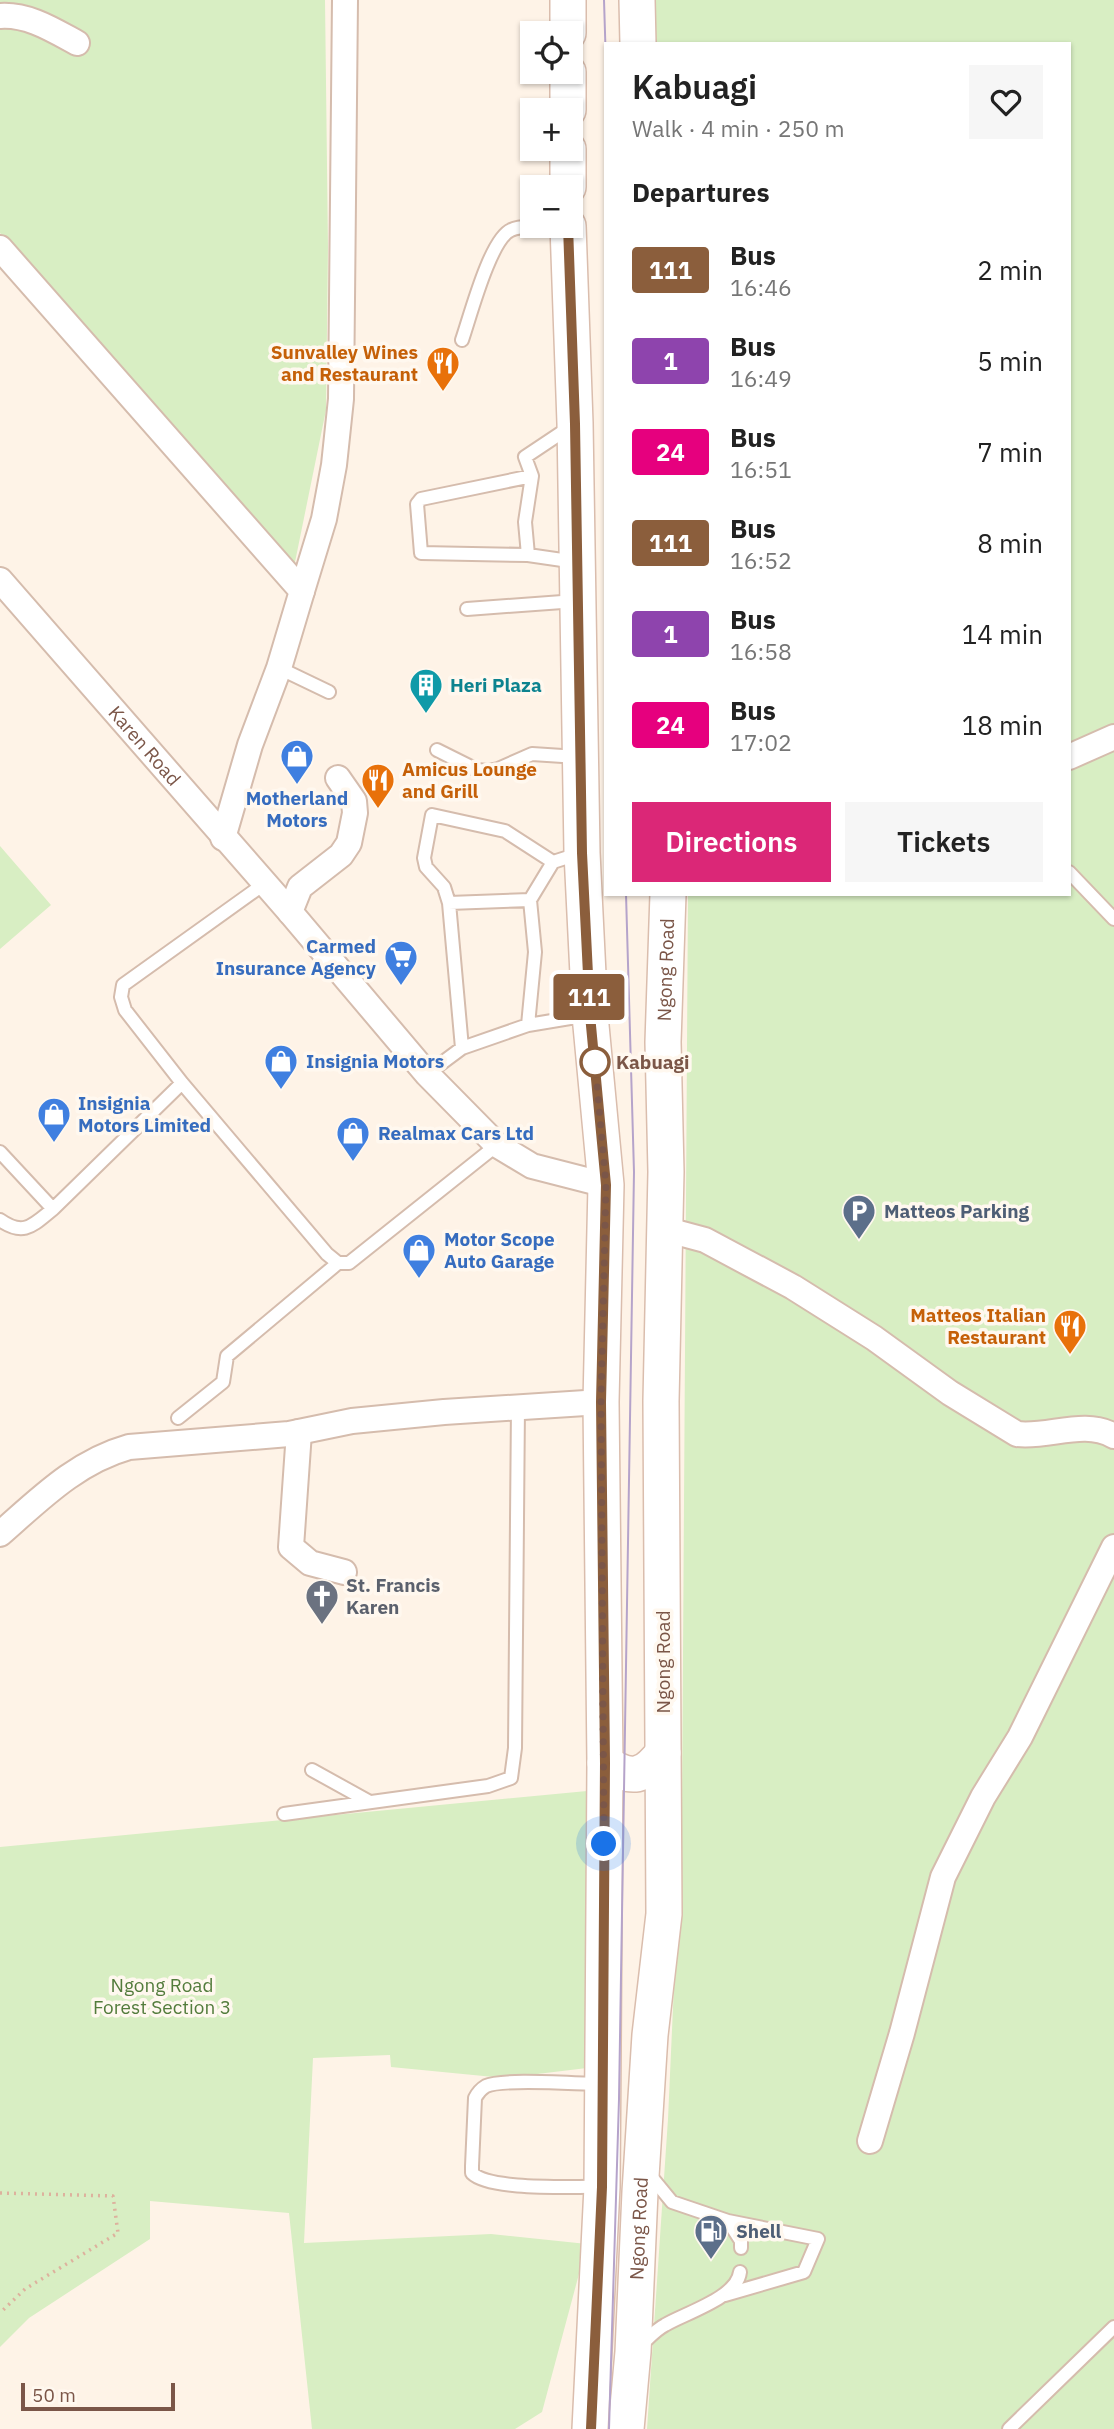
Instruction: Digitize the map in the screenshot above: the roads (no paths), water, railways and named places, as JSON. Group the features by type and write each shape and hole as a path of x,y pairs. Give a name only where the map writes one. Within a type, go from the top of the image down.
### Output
{"main road":[{"path":"568,0 568,21"},
{"path":"637,0 638,42"},
{"name":"Ngong Road","path":"568,238 582,757 568,857 590,1015 606,1185 601,1402 605,1763 602,2187 590,2429"},
{"name":"Ngong Road","path":"626,2429 633,2352 650,2035 664,1914 661,1401 666,1172 663,1042 668,896"},
{"path":"605,1763 621,1774 637,1774 650,1770 663,1752"}],"street":[{"path":"223,838 250,745 279,668 324,519 334,465 341,399 345,0"},
{"path":"0,16 11,15 28,19 77,43"},
{"path":"0,248 302,591"},
{"name":"Karen Road","path":"0,580 290,912 427,1074 497,1145 532,1166 606,1185"},
{"path":"1071,756 1114,737"},
{"path":"290,912 300,887 341,855 349,843 355,813 354,802 338,778"},
{"path":"664,1228 705,1240 793,1287 874,1338 950,1393 1017,1434 1030,1436 1070,1429 1092,1429 1114,1436"},
{"path":"0,1534 77,1469 104,1454 129,1447 299,1432 352,1421 518,1406 601,1402"},
{"path":"299,1432 291,1548 310,1563 344,1572"},
{"path":"870,2141 943,1877 983,1797 1020,1737 1114,1547"}],"lane":[{"path":"462,340 492,252 510,230 520,229"},
{"path":"528,555 525,522 532,476 525,457 575,424"},
{"path":"532,476 421,499 417,504 421,553 528,555 576,562"},
{"path":"467,609 576,601"},
{"path":"279,668 330,692"},
{"path":"437,750 477,770 488,771 532,754 582,757"},
{"path":"449,903 530,900 568,857 505,831 432,815 424,858 430,873 444,887 449,903 462,1048"},
{"path":"1071,874 1114,919"},
{"path":"264,884 122,985 121,997 125,1010 182,1083 327,1254 338,1263 349,1264 497,1145"},
{"path":"527,1025 535,952 530,900"},
{"path":"427,1074 462,1048 527,1025 590,1015"},
{"path":"0,1220 10,1227 27,1228 53,1209 182,1083"},
{"path":"0,1152 53,1209"},
{"path":"178,1418 223,1382 227,1356 338,1263"},
{"path":"284,1814 488,1786 511,1779 515,1748 518,1406"},
{"path":"312,1770 368,1802"},
{"path":"602,2084 509,2082 488,2085 479,2091 475,2098 472,2173 486,2182 512,2185 602,2187"},
{"path":"633,2352 662,2326 724,2295 804,2272 818,2239 728,2221 672,2202 642,2166"},
{"path":"728,2221 741,2241 741,2248"},
{"path":"724,2295 740,2277 740,2272"},
{"path":"1009,2429 1114,2327"}],"tram line":[{"path":"604,0 605,42"},
{"path":"609,2429 619,2099 634,1172 626,896"}],"place":[{"name":"Sunvalley Wines and Restaurant","path":"443,393"},
{"name":"Heri Plaza","path":"426,715"},
{"name":"Motherland Motors","path":"297,786"},
{"name":"Amicus Lounge and Grill","path":"378,810"},
{"name":"Carmed Insurance Agency","path":"401,987"},
{"name":"Kabuagi","path":"595,1062"},
{"name":"Insignia Motors","path":"281,1091"},
{"name":"Insignia Motors Limited","path":"54,1144"},
{"name":"Realmax Cars Ltd","path":"353,1163"},
{"name":"Matteos Parking","path":"859,1241"},
{"name":"Motor Scope Auto Garage","path":"419,1280"},
{"name":"Matteos Italian Restaurant","path":"1070,1356"},
{"name":"St. Francis Karen","path":"322,1626"},
{"name":"Shell","path":"711,2261"}],"park label":[{"name":"Ngong Road Forest Section 3","path":"162,1996"}]}
